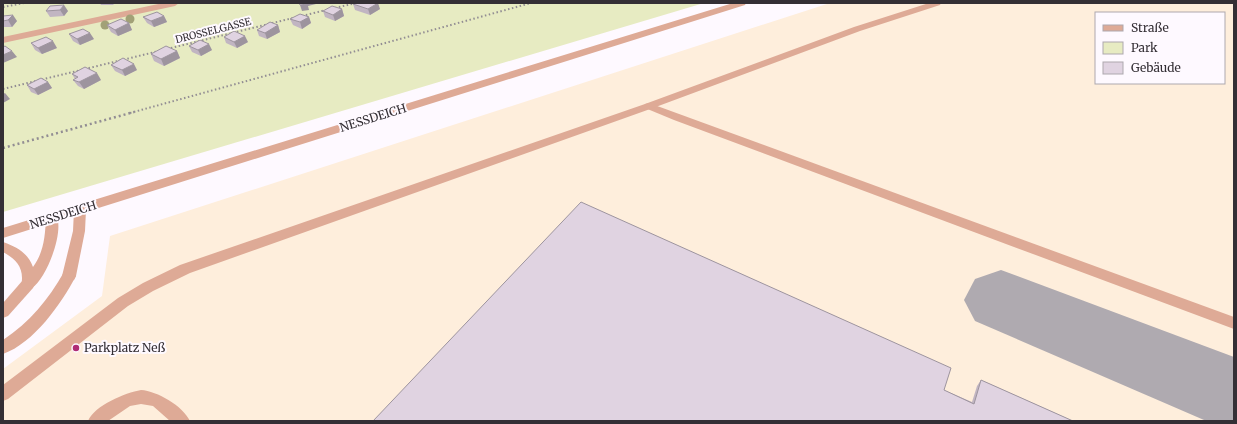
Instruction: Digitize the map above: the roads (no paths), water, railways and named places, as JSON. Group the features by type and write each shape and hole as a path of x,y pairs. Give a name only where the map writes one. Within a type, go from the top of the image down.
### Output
{"street":[{"path":"3,40 175,3"},
{"name":"NESSDEICH","path":"3,233 742,3"},
{"path":"3,394 124,302 148,287 185,269 649,106 857,29 937,3"},
{"path":"649,106 1234,323"},
{"path":"3,348 28,330 46,313 69,276 79,231 80,210"},
{"path":"3,312 28,284 43,265 49,254 52,240 52,218"},
{"path":"3,247 14,251 24,260 28,268 28,284"},
{"path":"96,421 120,403 141,397 150,398 157,401 182,421"}],"place":[{"name":"Parkplatz Neß","path":"76,348"}]}
